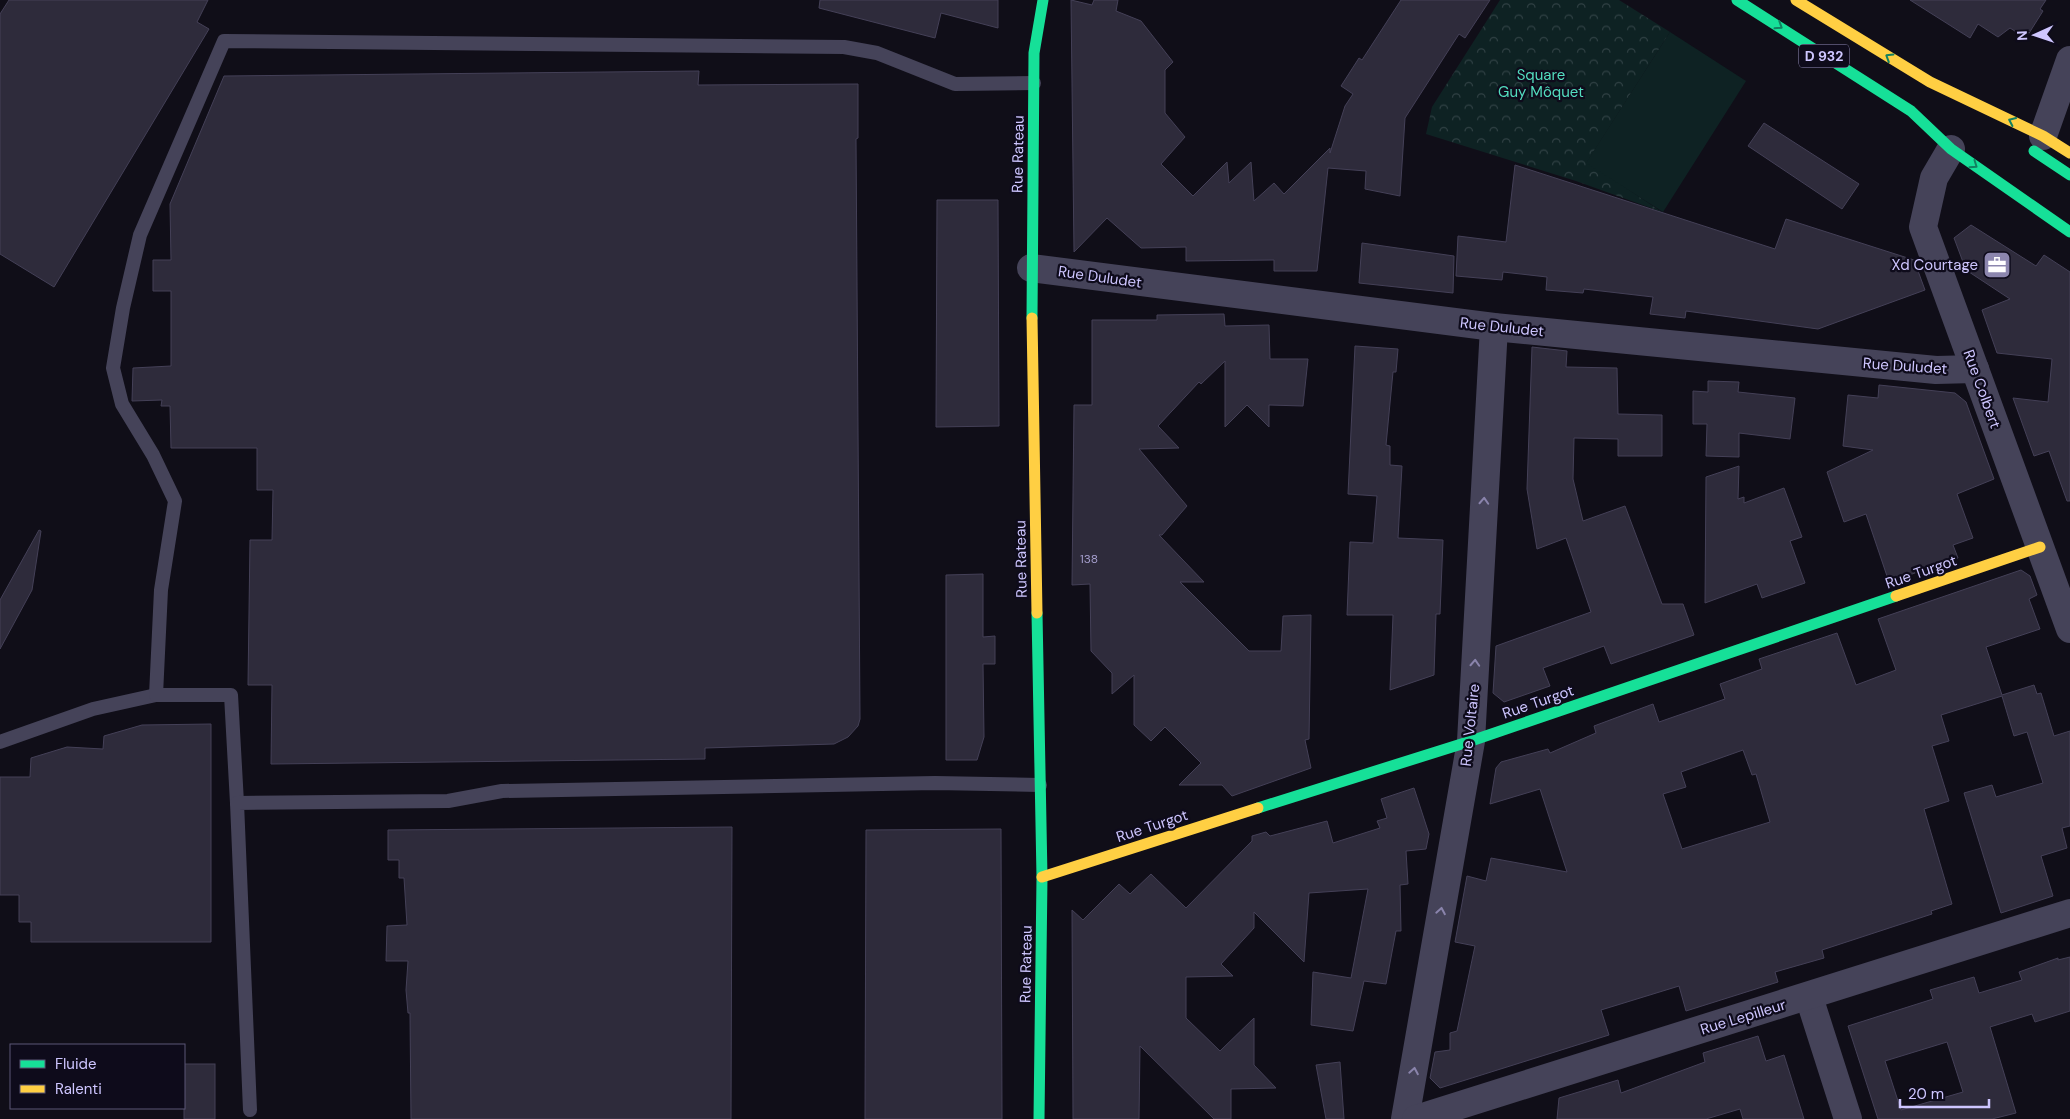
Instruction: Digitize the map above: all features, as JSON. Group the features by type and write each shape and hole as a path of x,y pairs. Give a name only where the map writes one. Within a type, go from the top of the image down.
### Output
{"street":[{"name":"Rue Rateau","path":"1039,1119 1042,877 1031,268 1034,53 1043,0"},
{"name":"D 932","path":"1738,0 1911,111 2070,232"},
{"name":"D 932","path":"1796,0 1930,82 2004,131"},
{"path":"2032,139 2070,60"},
{"name":"D 932","path":"1930,82 2032,139 2070,153"},
{"name":"D 932","path":"1911,111 1960,148"},
{"name":"D 932","path":"2032,139 2070,175"},
{"name":"Rue Colbert","path":"1960,148 1934,178 1923,228 2070,629"},
{"name":"Rue Duludet","path":"1031,268 1494,327 1936,370 1975,369"},
{"name":"Rue Voltaire","path":"1405,1119 1470,740 1494,327"},
{"name":"Rue Turgot","path":"1042,877 1470,740 2040,547"},
{"name":"Rue Lepilleur","path":"1416,1119 2070,913"},
{"path":"1808,997 1848,1119"}],"lane":[{"path":"156,695 161,590 175,500 153,455 122,404 113,368 123,308 140,235 224,41 844,47 877,53 955,84 1034,83"},
{"path":"0,742 93,709 156,695 231,695 250,1110"},
{"path":"236,803 448,801 502,791 935,783 1040,785"}],"green space":[{"name":"Square Guy Môquet","path":"1500,0 1619,0 1670,32 1587,162 1662,212 1576,181 1426,134 1432,107"},
{"path":"1670,32 1746,81 1663,212 1586,163"}],"building":[{"path":"9,0 208,0 197,22 209,29 54,287 0,254 0,14"},
{"path":"820,0 998,0 998,28 941,13 935,38 819,8"},
{"path":"1071,0 1092,5 1094,0 1118,0 1116,11 1141,21 1173,62 1165,70 1165,113 1185,137 1161,164 1193,196 1227,162 1229,183 1251,162 1254,201 1274,183 1284,194 1330,148 1330,153 1345,106 1353,94 1341,86 1359,58 1362,60 1401,0 1490,0 1465,38 1459,34 1405,118 1400,196 1365,189 1366,171 1328,168 1317,271 1274,271 1274,260 1186,261 1186,247 1141,248 1107,218 1074,252"},
{"path":"1910,0 2046,0 2040,9 2043,11 2026,38 2010,28 1998,37 1978,24 1970,38"},
{"path":"699,71 698,85 858,84 858,138 856,139 860,719 858,726 848,737 834,744 705,748 705,759 271,764 272,685 248,685 250,540 272,540 273,490 257,490 257,448 171,448 170,406 161,406 162,400 132,401 133,368 171,366 171,291 153,291 153,260 171,260 170,204 224,76"},
{"path":"1764,123 1859,184 1842,209 1748,146"},
{"path":"1515,165 1775,249 1786,219 1914,260 1925,290 1818,329 1686,311 1685,318 1650,314 1653,297 1584,289 1583,293 1546,290 1547,277 1503,272 1502,280 1456,276 1458,236 1506,242"},
{"path":"937,200 998,200 999,426 936,427"},
{"path":"1971,225 2036,266 2044,255 2070,272 2070,501 2067,501 2049,451 2034,456 2013,398 2048,402 2052,359 1997,353 1982,310 2010,299 1966,270 1954,238"},
{"path":"1362,243 1454,256 1453,293 1359,283"},
{"path":"1224,314 1225,326 1269,325 1270,359 1308,359 1303,406 1269,405 1269,427 1247,405 1225,427 1225,361 1201,384 1199,382 1158,426 1179,448 1139,449 1187,506 1162,535 1159,535 1204,582 1180,582 1249,651 1281,651 1283,616 1311,615 1309,739 1305,740 1311,768 1232,796 1222,785 1179,785 1201,763 1165,727 1151,741 1134,725 1134,675 1112,694 1112,673 1091,651 1090,584 1072,585 1074,405 1092,405 1092,320 1157,320 1157,315"},
{"path":"1355,346 1398,349 1396,372 1393,372 1386,445 1390,446 1390,465 1402,466 1398,538 1443,540 1440,614 1436,614 1434,675 1390,690 1393,615 1347,615 1350,542 1373,543 1377,496 1348,494"},
{"path":"1532,347 1567,351 1566,367 1617,368 1618,414 1662,415 1662,456 1618,456 1618,439 1574,438 1573,479 1583,521 1625,506 1662,604 1683,604 1694,635 1611,664 1604,646 1543,668 1550,686 1504,702 1493,693 1496,646 1591,612 1566,538 1537,549 1527,489"},
{"path":"1708,381 1739,382 1738,392 1795,398 1790,439 1739,433 1739,457 1706,456 1707,424 1693,424 1693,391 1708,392"},
{"path":"1879,385 1955,393 1966,402 1994,479 1957,494 1973,538 1953,545 1958,558 1889,582 1866,514 1844,522 1827,472 1873,450 1843,446 1848,395 1878,398"},
{"path":"1739,466 1738,499 1744,497 1744,503 1784,488 1802,537 1790,541 1805,583 1762,598 1757,584 1705,603 1706,477"},
{"path":"39,530 41,531 32,590 0,649 0,600"},
{"path":"2021,570 2030,576 2037,595 2029,599 2040,629 1986,647 2002,695 2034,685 2037,694 2041,693 2054,736 2070,731 2070,826 2062,828 2067,848 2041,856 2053,896 2001,913 1964,793 1992,785 1996,797 2043,783 2027,732 2014,736 2002,696 1941,715 1949,741 1932,746 1949,801 1924,809 1952,904 1931,911 1932,914 1822,950 1824,958 1775,972 1778,982 1686,1011 1679,986 1601,1010 1609,1035 1440,1088 1430,1078 1435,1052 1450,1050 1450,1033 1457,1031 1475,946 1455,942 1467,876 1486,881 1491,858 1567,872 1540,789 1490,804 1496,768 1501,762 1548,749 1550,753 1596,733 1594,726 1653,704 1659,722 1725,699 1720,684 1762,669 1759,659 1837,633 1856,685 1896,670 1878,619","holes":["1743,750 1752,775 1756,774 1770,822 1682,849 1663,794 1686,787 1681,772"]},
{"path":"983,574 983,637 995,636 995,664 983,664 984,737 977,760 946,760 946,575"},
{"path":"211,724 211,942 31,942 31,922 19,922 19,895 0,895 0,777 30,777 31,758 67,747 103,749 104,736 142,725"},
{"path":"1414,788 1429,834 1426,849 1406,851 1408,884 1400,885 1401,931 1396,931 1386,984 1364,981 1353,1031 1311,1025 1313,972 1351,978 1368,889 1309,893 1304,962 1254,912 1254,928 1221,964 1233,976 1186,977 1186,1018 1220,1051 1254,1018 1254,1065 1276,1088 1231,1089 1231,1119 1214,1119 1140,1046 1139,1119 1073,1119 1072,910 1083,920 1119,884 1130,894 1151,874 1186,908 1252,841 1252,836 1266,832 1270,836 1327,821 1333,843 1380,828 1377,821 1387,818 1381,799"},
{"path":"732,827 731,1119 411,1119 410,1013 408,1013 406,990 408,961 386,961 387,926 407,925 404,878 399,878 399,860 388,860 388,830"},
{"path":"1001,829 1002,1119 865,1119 866,830"},
{"path":"2070,957 2070,1011 2035,1022 2032,1014 1990,1027 2016,1113 1992,1119 1878,1119 1848,1026 1933,999 1930,990 1974,977 1979,993 2022,980 2019,972 2058,958 2058,960","holes":["1947,1042 1963,1092 1901,1110 1885,1061"]},
{"path":"1758,1036 1766,1061 1784,1055 1804,1119 1743,1119 1740,1109 1706,1119 1557,1119 1559,1098 1618,1080 1621,1093 1705,1062 1703,1053"},
{"path":"1340,1062 1344,1119 1326,1119 1316,1065"},
{"path":"185,1064 215,1064 215,1119 184,1119"}],"traffic: fast":[{"path":"1032,318 1034,53 1043,0"},
{"path":"1737,0 1911,111 1951,149 2070,232"},
{"path":"2034,151 2070,175"},
{"path":"1258,808 1471,741 1896,596"},
{"path":"1037,613 1042,877 1039,1119"}],"traffic: slow":[{"path":"1796,0 1930,82 2043,136 2070,153"},
{"path":"1032,318 1037,613"},
{"path":"1896,596 2040,547"},
{"path":"1042,877 1258,808"}],"place":[{"name":"Xd Courtage","path":"1997,265"}]}
